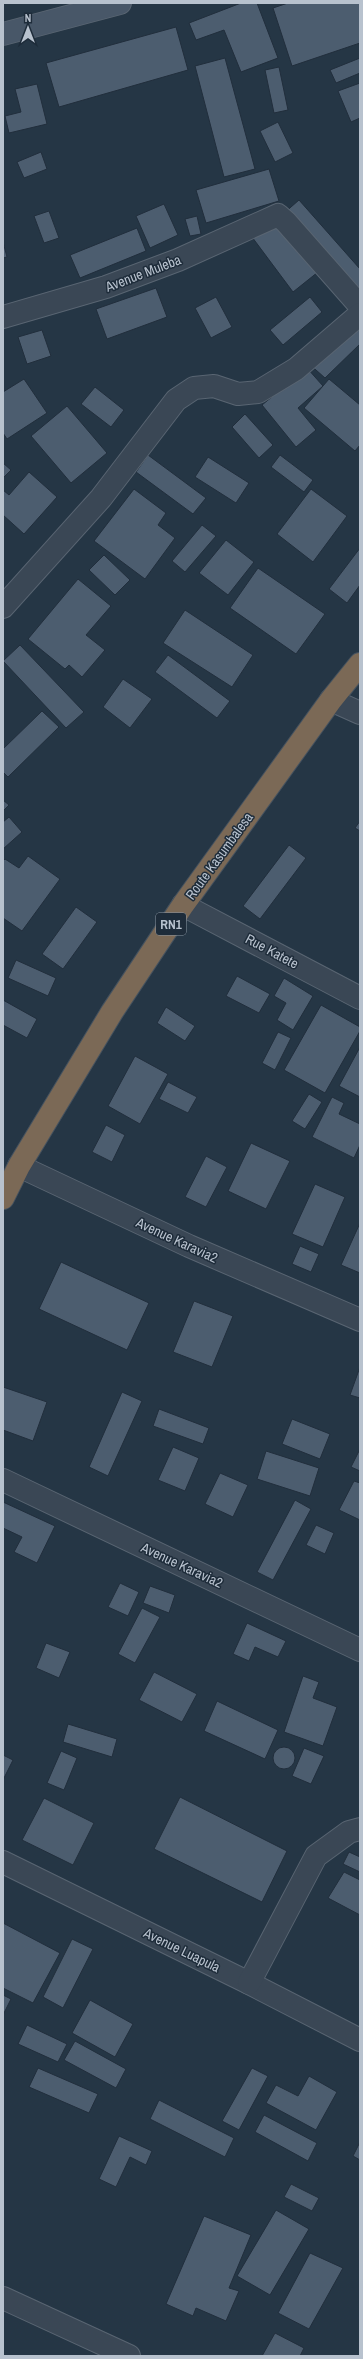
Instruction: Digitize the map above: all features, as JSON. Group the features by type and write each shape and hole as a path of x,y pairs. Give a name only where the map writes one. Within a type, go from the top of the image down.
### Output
{"highway":[{"name":"Route Kasumbalesa","path":"3,1198 19,1166 112,1012 183,905 331,700 360,664"}],"main road":[{"path":"3,34 120,3"}],"street":[{"name":"Avenue Muleba","path":"3,317 106,287 178,260 278,215 286,222 360,306"},
{"path":"3,607 100,498 176,400 194,388 214,386 238,394 258,392 296,369 360,314"},
{"path":"331,700 360,712"},
{"name":"Rue Katete","path":"183,905 360,998"},
{"name":"Avenue Karavia2","path":"19,1166 189,1246 360,1320"},
{"name":"Avenue Karavia2","path":"3,1480 360,1650"},
{"path":"249,1983 316,1856 349,1832 360,1829"},
{"name":"Avenue Luapula","path":"3,1862 249,1983 360,2040"},
{"path":"3,2298 129,2356"}],"building":[{"path":"241,3 257,3 278,58 241,72 224,30 196,40 189,23"},
{"path":"288,3 360,3 360,43 292,66 273,8"},
{"path":"176,27 188,70 59,107 46,63"},
{"path":"225,58 255,169 224,177 195,66"},
{"path":"360,58 360,73 336,83 330,70"},
{"path":"279,67 288,110 274,113 265,70"},
{"path":"360,83 360,118 351,122 338,91"},
{"path":"37,84 47,124 9,133 5,116 21,112 15,89"},
{"path":"278,122 293,153 275,162 260,131"},
{"path":"41,152 47,169 24,178 17,162"},
{"path":"269,169 279,201 206,223 196,190"},
{"path":"299,200 360,269 360,301 283,214"},
{"path":"164,204 178,235 150,248 136,216"},
{"path":"49,211 59,238 44,243 34,216"},
{"path":"197,216 201,234 190,236 185,219"},
{"path":"278,218 318,272 293,292 252,237"},
{"path":"137,228 146,251 80,278 70,255"},
{"path":"3,242 7,257 3,258"},
{"path":"156,288 167,317 107,339 96,309"},
{"path":"216,297 232,327 211,338 195,308"},
{"path":"310,297 322,312 283,345 270,330"},
{"path":"360,316 360,344 325,378 307,362"},
{"path":"42,330 51,356 27,364 18,337"},
{"path":"307,368 323,386 298,408 316,430 296,447 262,405"},
{"path":"24,379 47,413 7,439 3,433 3,392"},
{"path":"329,379 360,405 360,445 355,451 304,408"},
{"path":"95,387 124,410 111,427 81,404"},
{"path":"67,406 107,453 71,483 31,436"},
{"path":"245,414 273,445 259,458 232,427"},
{"path":"148,455 206,498 193,514 136,472"},
{"path":"280,455 313,480 304,492 271,467"},
{"path":"208,457 249,483 236,503 195,477"},
{"path":"3,463 11,470 3,478"},
{"path":"29,472 57,497 24,534 3,515 3,490 9,495"},
{"path":"134,489 166,513 158,525 175,538 145,579 94,541"},
{"path":"311,489 347,516 313,562 277,534"},
{"path":"202,525 216,536 185,572 172,561"},
{"path":"226,540 254,562 228,595 199,573"},
{"path":"360,548 360,585 347,603 329,589"},
{"path":"104,555 130,580 115,595 89,570"},
{"path":"258,568 325,614 296,654 230,608"},
{"path":"78,579 111,606 86,635 105,650 82,677 69,665 65,669 28,639"},
{"path":"185,610 253,655 232,687 163,643"},
{"path":"20,645 84,712 66,728 3,661"},
{"path":"168,655 230,701 217,718 155,672"},
{"path":"123,679 152,699 130,728 103,707"},
{"path":"42,711 59,727 8,777 3,772 3,749"},
{"path":"3,800 9,805 3,811"},
{"path":"9,817 22,832 3,849 3,822"},
{"path":"360,821 360,831 355,828"},
{"path":"289,845 306,858 260,919 243,906"},
{"path":"28,856 60,879 22,931 3,918 3,861 5,859 19,868"},
{"path":"76,907 97,922 63,969 42,954"},
{"path":"16,960 56,978 48,996 8,978"},
{"path":"237,976 270,994 259,1013 226,996"},
{"path":"284,978 313,996 293,1030 277,1020 286,1003 274,996"},
{"path":"3,1000 37,1019 27,1038 3,1025"},
{"path":"321,1005 360,1027 360,1031 325,1093 284,1070"},
{"path":"166,1007 195,1026 185,1041 157,1023"},
{"path":"278,1032 291,1038 275,1070 262,1063"},
{"path":"360,1047 360,1097 339,1086"},
{"path":"135,1056 168,1074 140,1124 108,1106"},
{"path":"168,1082 197,1097 188,1113 159,1099"},
{"path":"309,1094 322,1102 305,1129 292,1121"},
{"path":"332,1097 344,1103 339,1114 360,1124 360,1145 354,1158 312,1137"},
{"path":"106,1125 125,1135 112,1162 92,1152"},
{"path":"251,1143 290,1161 266,1209 228,1191"},
{"path":"206,1156 227,1167 206,1207 185,1197"},
{"path":"315,1184 345,1197 323,1247 292,1234"},
{"path":"360,1223 360,1273 341,1265"},
{"path":"300,1246 319,1254 311,1272 292,1264"},
{"path":"61,1262 149,1303 127,1350 39,1309"},
{"path":"194,1301 233,1316 212,1367 173,1352"},
{"path":"360,1367 360,1398 350,1395"},
{"path":"3,1387 47,1402 33,1441 3,1430"},
{"path":"122,1392 142,1401 108,1476 89,1467"},
{"path":"159,1409 209,1428 203,1444 153,1426"},
{"path":"292,1419 330,1434 320,1459 282,1444"},
{"path":"173,1447 199,1458 185,1491 158,1480"},
{"path":"360,1449 360,1471 351,1467"},
{"path":"266,1451 319,1468 310,1496 257,1479"},
{"path":"220,1473 248,1485 233,1517 205,1504"},
{"path":"354,1481 360,1483 360,1520 339,1510"},
{"path":"295,1500 311,1509 273,1580 257,1572"},
{"path":"3,1502 55,1526 37,1563 14,1552 22,1537 3,1528"},
{"path":"316,1525 334,1533 325,1554 306,1545"},
{"path":"120,1583 139,1592 128,1616 108,1607"},
{"path":"150,1586 175,1595 169,1613 143,1603"},
{"path":"142,1608 160,1617 135,1663 118,1654"},
{"path":"247,1623 286,1641 278,1657 255,1647 249,1661 233,1654"},
{"path":"46,1643 70,1652 59,1678 36,1668"},
{"path":"154,1672 197,1694 182,1722 139,1700"},
{"path":"303,1676 319,1682 313,1698 337,1707 323,1746 284,1732"},
{"path":"217,1701 278,1730 265,1759 204,1731"},
{"path":"68,1724 117,1739 112,1757 63,1742"},
{"path":"284,1747 288,1748 294,1754 294,1762 288,1768 284,1769 280,1768 274,1762 273,1758 274,1754 280,1748"},
{"path":"304,1748 324,1756 311,1784 292,1776"},
{"path":"61,1751 77,1758 64,1790 47,1783"},
{"path":"3,1755 13,1760 3,1780"},
{"path":"180,1797 287,1851 262,1902 154,1849"},
{"path":"44,1798 94,1823 73,1865 22,1840"},
{"path":"349,1852 360,1857 360,1872 343,1864"},
{"path":"344,1872 360,1880 360,1915 328,1898"},
{"path":"3,1923 60,1953 33,2003 3,1988"},
{"path":"72,1939 93,1949 63,2008 43,1997"},
{"path":"3,1995 11,1999 3,2015"},
{"path":"90,2000 133,2024 115,2057 72,2033"},
{"path":"27,2025 67,2044 58,2062 18,2044"},
{"path":"75,2041 126,2069 116,2088 64,2060"},
{"path":"38,2068 98,2094 89,2113 29,2087"},
{"path":"252,2068 268,2076 239,2130 222,2121"},
{"path":"309,2076 337,2092 316,2130 266,2103 276,2085 298,2096"},
{"path":"159,2100 234,2138 225,2157 150,2119"},
{"path":"264,2115 317,2143 308,2161 255,2132"},
{"path":"119,2136 152,2151 146,2165 130,2157 116,2187 99,2179"},
{"path":"360,2142 360,2160 353,2156"},
{"path":"291,2184 319,2198 312,2211 284,2197"},
{"path":"276,2210 309,2229 270,2295 237,2276"},
{"path":"204,2216 251,2235 229,2288 239,2291 226,2321 196,2308 193,2316 166,2304"},
{"path":"310,2253 343,2268 309,2329 278,2313"},
{"path":"275,2333 304,2348 300,2356 262,2356"}]}
